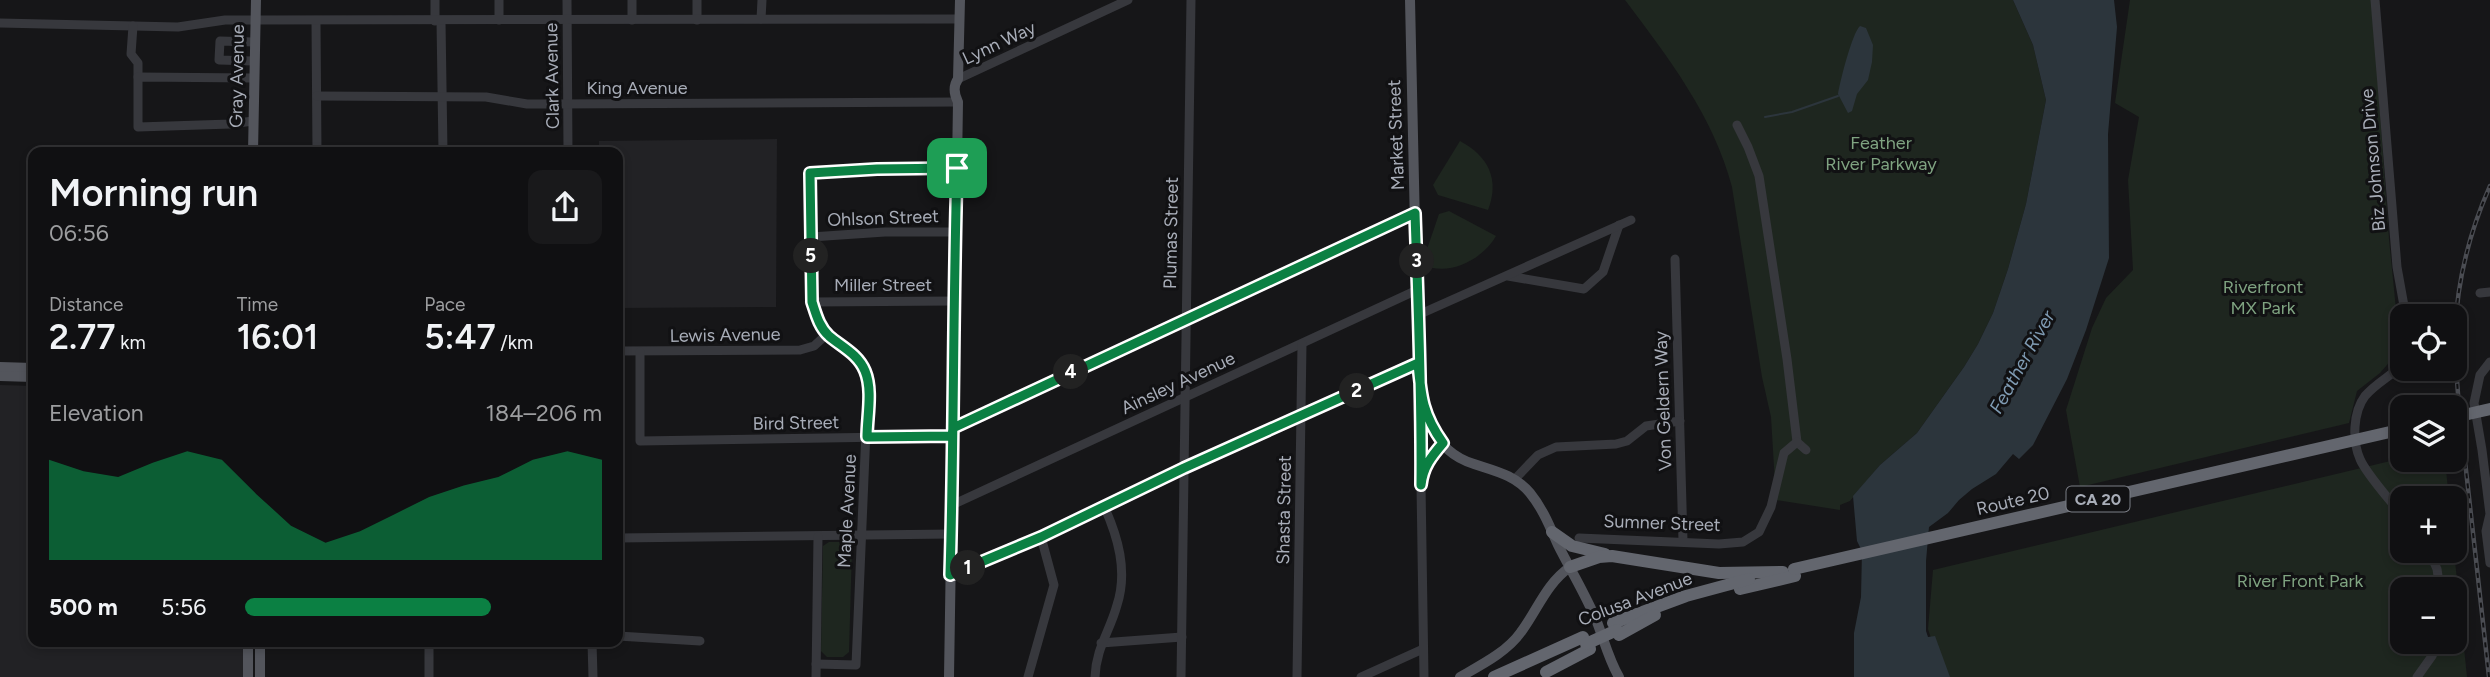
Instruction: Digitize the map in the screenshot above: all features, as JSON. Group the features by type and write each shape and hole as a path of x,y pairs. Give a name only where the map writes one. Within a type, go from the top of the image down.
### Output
{"highway":[{"path":"2467,414 2490,409"},
{"path":"2467,421 2490,416"},
{"name":"Route 20","path":"1791,572 2390,432"},
{"name":"Route 20","path":"1791,572 2390,439"},
{"path":"1552,532 1572,546 1612,556 1719,573 1791,572"},
{"path":"1570,567 1599,557 1612,556"},
{"name":"Colusa Avenue","path":"1513,677 1655,615 1791,572"},
{"name":"Colusa Avenue","path":"1616,630 1686,596 1791,572"},
{"path":"1560,677 1570,660 1586,643"},
{"name":"Colusa Avenue","path":"1494,677 1586,643"},
{"path":"1543,675 1570,660"}],"main road":[{"name":"Gray Avenue","path":"253,147 256,0"},
{"path":"949,677 958,102 962,95 962,84 958,79 960,0"},
{"name":"Market Street","path":"1410,0 1418,363 1424,411 1430,426 1443,443"},
{"path":"0,367 28,368"},
{"path":"0,376 28,377"},
{"path":"1443,443 1470,463 1498,470 1515,480 1539,505 1582,589 1619,677"},
{"path":"1460,677 1509,645 1520,633 1547,588 1570,567"},
{"path":"248,647 248,677"},
{"path":"260,647 260,677"}],"street":[{"path":"435,0 443,97 443,147"},
{"path":"499,0 499,20"},
{"name":"Clark Avenue","path":"567,0 568,147"},
{"path":"632,0 632,20"},
{"path":"697,0 697,20"},
{"path":"761,19 762,0"},
{"name":"Lynn Way","path":"958,79 1128,0"},
{"name":"Plumas Street","path":"1181,677 1191,0"},
{"name":"Biz Johnson Drive","path":"2375,0 2397,267 2404,304"},
{"path":"0,23 178,27 225,20 316,22 959,19"},
{"path":"316,22 317,147"},
{"path":"133,26 131,54 138,62 138,127 253,121"},
{"path":"253,61 219,60 220,41 254,42"},
{"path":"138,77 253,78"},
{"name":"King Avenue","path":"317,96 486,97 527,104 958,102"},
{"path":"1737,125 1759,176 1797,442 1806,450"},
{"name":"Maple Avenue","path":"816,664 856,664 868,384 865,371 850,351 827,334 817,320 812,302 810,173 957,168"},
{"name":"Bird Street","path":"640,352 640,441 867,437 952,432 1185,319 1415,213"},
{"path":"1418,315 1631,220"},
{"path":"1507,276 1584,289 1603,272 1619,225"},
{"name":"Ohlson Street","path":"811,237 885,232 956,232"},
{"name":"Von Geldern Way","path":"1675,259 1684,541"},
{"name":"Ainsley Avenue","path":"952,505 1418,290"},
{"name":"Miller Street","path":"812,302 954,301"},
{"name":"Lewis Avenue","path":"623,351 800,350 814,346 827,334"},
{"name":"Shasta Street","path":"1297,677 1301,344"},
{"path":"2490,362 2480,375 2474,403 2483,450 2490,514 2486,531 2490,563"},
{"path":"950,575 1041,537 1184,468 1418,363"},
{"path":"2390,375 2371,390 2362,402 2358,410 2355,436 2360,460 2390,500"},
{"name":"Market Street","path":"1421,396 1424,677"},
{"path":"1515,480 1538,456 1556,447 1616,444 1627,441 1646,426 1680,421"},
{"name":"Sumner Street","path":"1580,538 1719,544 1743,542 1759,532 1771,508 1784,453 1797,442"},
{"name":"Market Street","path":"1421,485 1427,462 1443,443"},
{"path":"1095,677 1101,643 1118,605 1122,578 1121,553 1104,506"},
{"path":"623,538 951,534"},
{"path":"816,677 818,537"},
{"path":"1028,677 1054,585 1041,537"},
{"path":"623,636 700,641"},
{"path":"1101,643 1182,637"},
{"path":"429,647 429,677"},
{"path":"592,647 593,677"},
{"path":"1361,677 1423,649"},
{"path":"2417,677 2433,654"}],"shaded area":[{"path":"777,139 776,307 623,308 623,147 599,147 599,141"},
{"path":"0,385 28,386 28,647 244,647 243,677 0,677"}],"green space":[{"name":"Feather River Parkway","path":"1625,0 2013,0 2033,45 2046,100 2026,204 1993,313 1964,367 1917,433 1880,465 1850,501 1840,505 1840,510 1776,500 1771,417 1762,377 1732,187 1714,136 1702,112 1673,66"},
{"name":"Riverfront MX Park","path":"2130,0 2372,0 2395,304 2390,304 2390,362 2357,391 2349,423 2080,487 2066,410 2092,328 2106,298 2133,270 2128,180 2139,117 2115,103"},
{"path":"1460,141 1478,154 1489,170 1493,188 1488,210 1438,195 1433,185"},
{"path":"1449,211 1496,236 1483,252 1464,264 1443,269 1422,264 1439,214"},
{"name":"River Front Park","path":"2390,461 2390,472 2446,472 2448,486 2390,486 2390,563 2455,563 2457,577 2390,577 2390,654 2465,654 2467,677 1944,677 1928,629 1933,570"},
{"path":"829,542 846,542 852,547 849,652 843,657 827,657 821,651 823,546"}],"water":[{"name":"Feather River","path":"2013,0 2114,0 2117,27 2108,134 2109,258 2067,379 2033,445 2019,459 2013,454 1996,474 1972,489 1929,527 1926,631 1928,637 1935,636 1950,677 1854,677 1854,633 1861,597 1862,551 1857,541 1853,496 1880,465 1917,433 1978,344 1993,313 2026,204 2046,100 2033,45"},
{"path":"1860,26 1866,28 1873,45 1872,62 1868,80 1857,94 1852,111 1848,113 1838,94 1850,47"}],"waterway":[{"path":"1765,117 1792,112 1838,96"}],"railway":[{"path":"2457,304 2465,258 2490,186"},
{"path":"2457,381 2489,677"}],"route":[{"path":"957,168 810,173 812,302 817,320 827,334 850,351 865,371 868,384 867,437 952,436 953,428 1415,213 1418,363 1421,396 1421,485 1427,462 1443,443 1430,426 1424,411 1418,363 1184,468 1041,537 950,575 952,505 952,436 957,168"}]}
